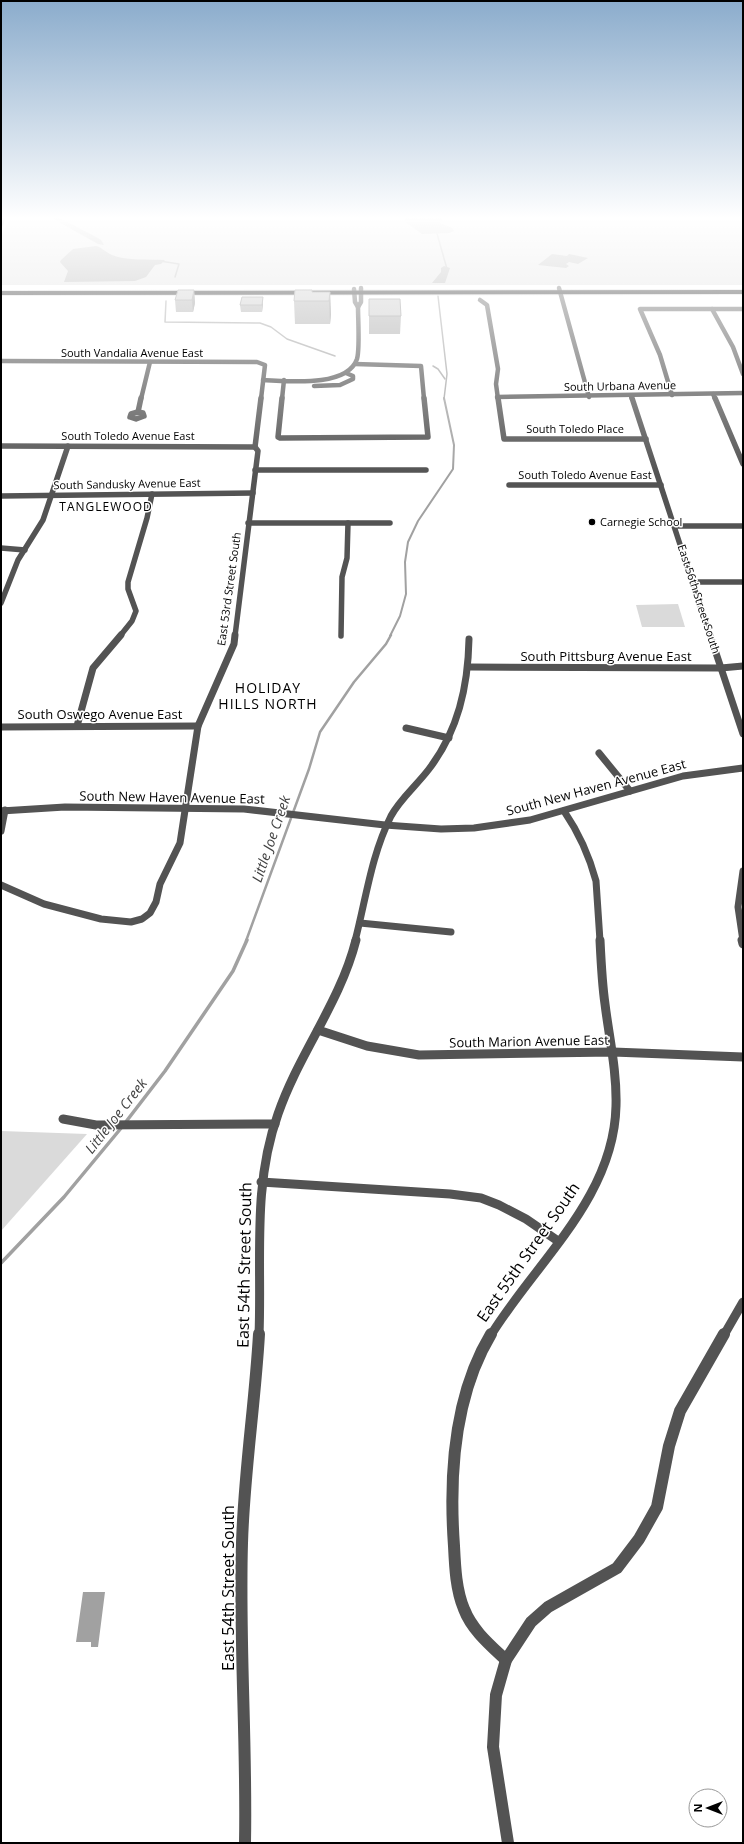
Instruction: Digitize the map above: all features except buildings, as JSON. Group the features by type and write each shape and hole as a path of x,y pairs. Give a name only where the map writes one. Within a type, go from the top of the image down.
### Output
{"street":[{"path":"355,302 358,307"},
{"path":"263,380 322,380 346,373 355,364 357,359 358,307 361,302"},
{"path":"483,302 487,305 498,369 496,384 497,397"},
{"path":"563,302 589,397"},
{"path":"672,395 660,355 640,309 743,309"},
{"path":"712,309 733,347 743,374"},
{"name":"South Vandalia Avenue East","path":"1,361 262,363"},
{"path":"138,412 150,362"},
{"name":"East 53rd Street South","path":"1,885 14,894 84,915 121,922 140,920 155,906 161,882 173,861 180,843 198,726 234,644 258,451 255,448 263,380 264,365 262,363"},
{"path":"284,380 278,436 280,438 428,437 422,366 355,364"},
{"path":"297,380 297,386 340,385 353,379 354,376 346,373"},
{"name":"South Urbana Avenue","path":"497,397 589,397 743,393"},
{"path":"713,394 743,464"},
{"name":"East 56th Street South","path":"631,396 743,734"},
{"name":"South Toledo Place","path":"497,397 504,439 646,439"},
{"name":"South Toledo Avenue East","path":"1,446 246,446 255,448"},
{"path":"1,603 12,573 43,520 68,446"},
{"path":"255,470 426,470"},
{"name":"South Toledo Avenue East","path":"509,485 661,485"},
{"name":"South Sandusky Avenue East","path":"1,496 51,494 252,493"},
{"path":"77,726 93,668 132,621 136,611 128,589 128,582 147,518 152,494"},
{"path":"248,523 390,523"},
{"path":"341,636 342,577 347,558 348,523"},
{"path":"675,526 743,526"},
{"path":"1,548 25,550"},
{"path":"693,582 743,582"},
{"name":"East 54th Street South","path":"245,1843 242,1542 260,1333 258,1226 261,1182 267,1149 274,1124 294,1074 337,994 349,965 360,923 373,860 385,825 392,814 440,754 460,713 469,667 470,638"},
{"name":"South Pittsburg Avenue East","path":"469,667 721,668 743,666"},
{"name":"South Oswego Avenue East","path":"1,726 198,726"},
{"path":"406,728 449,738"},
{"path":"598,753 630,791"},
{"name":"South New Haven Avenue East","path":"3,811 52,807 244,809 385,825 441,829 474,828 530,820 663,780 704,772 743,768"},
{"path":"1,831 3,811"},
{"name":"East 55th Street South","path":"506,1660 474,1626 466,1614 461,1595 455,1567 450,1498 455,1441 467,1391 478,1361 491,1335 505,1312 587,1200 600,1173 611,1143 617,1097 613,1052 602,974 596,881 592,861 583,841 574,824 564,811"},
{"path":"743,872 738,906 743,944"},
{"path":"360,923 451,932"},
{"name":"South Marion Avenue East","path":"318,1030 359,1045 419,1055 613,1052 743,1057"},
{"path":"63,1119 96,1124 274,1124"},
{"path":"261,1182 450,1194 490,1201 530,1222 558,1241"},
{"path":"508,1843 494,1747 496,1696 506,1660 531,1622 548,1607 616,1568 639,1539 657,1507 669,1446 680,1411 743,1302"}],"shaded area":[{"path":"678,604 685,627 642,627 636,605"},
{"path":"1,1131 87,1134 1,1231"},
{"path":"83,1592 105,1592 98,1647 91,1647 91,1642 76,1642"}],"waterway":[{"name":"Little Joe Creek","path":"166,302 165,322 260,323 271,327 287,339 335,356"},
{"name":"Little Joe Creek","path":"439,302 447,374 444,398"},
{"name":"Little Joe Creek","path":"433,366 438,369 445,379"},
{"name":"Little Joe Creek","path":"390,636 400,616 406,594 405,562 408,542 418,521 453,469 454,445 444,398"},
{"name":"Little Joe Creek","path":"246,941 309,769 320,732 354,682 386,644 391,635"},
{"name":"Little Joe Creek","path":"125,1123 165,1071 233,971 247,940"},
{"name":"Little Joe Creek","path":"1,1263 64,1197 122,1127"}],"place":[{"name":"Carnegie School","path":"592,522"}],"district":[{"name":"TANGLEWOOD","path":"106,507"},
{"name":"HOLIDAY HILLS NORTH","path":"268,696"}]}
